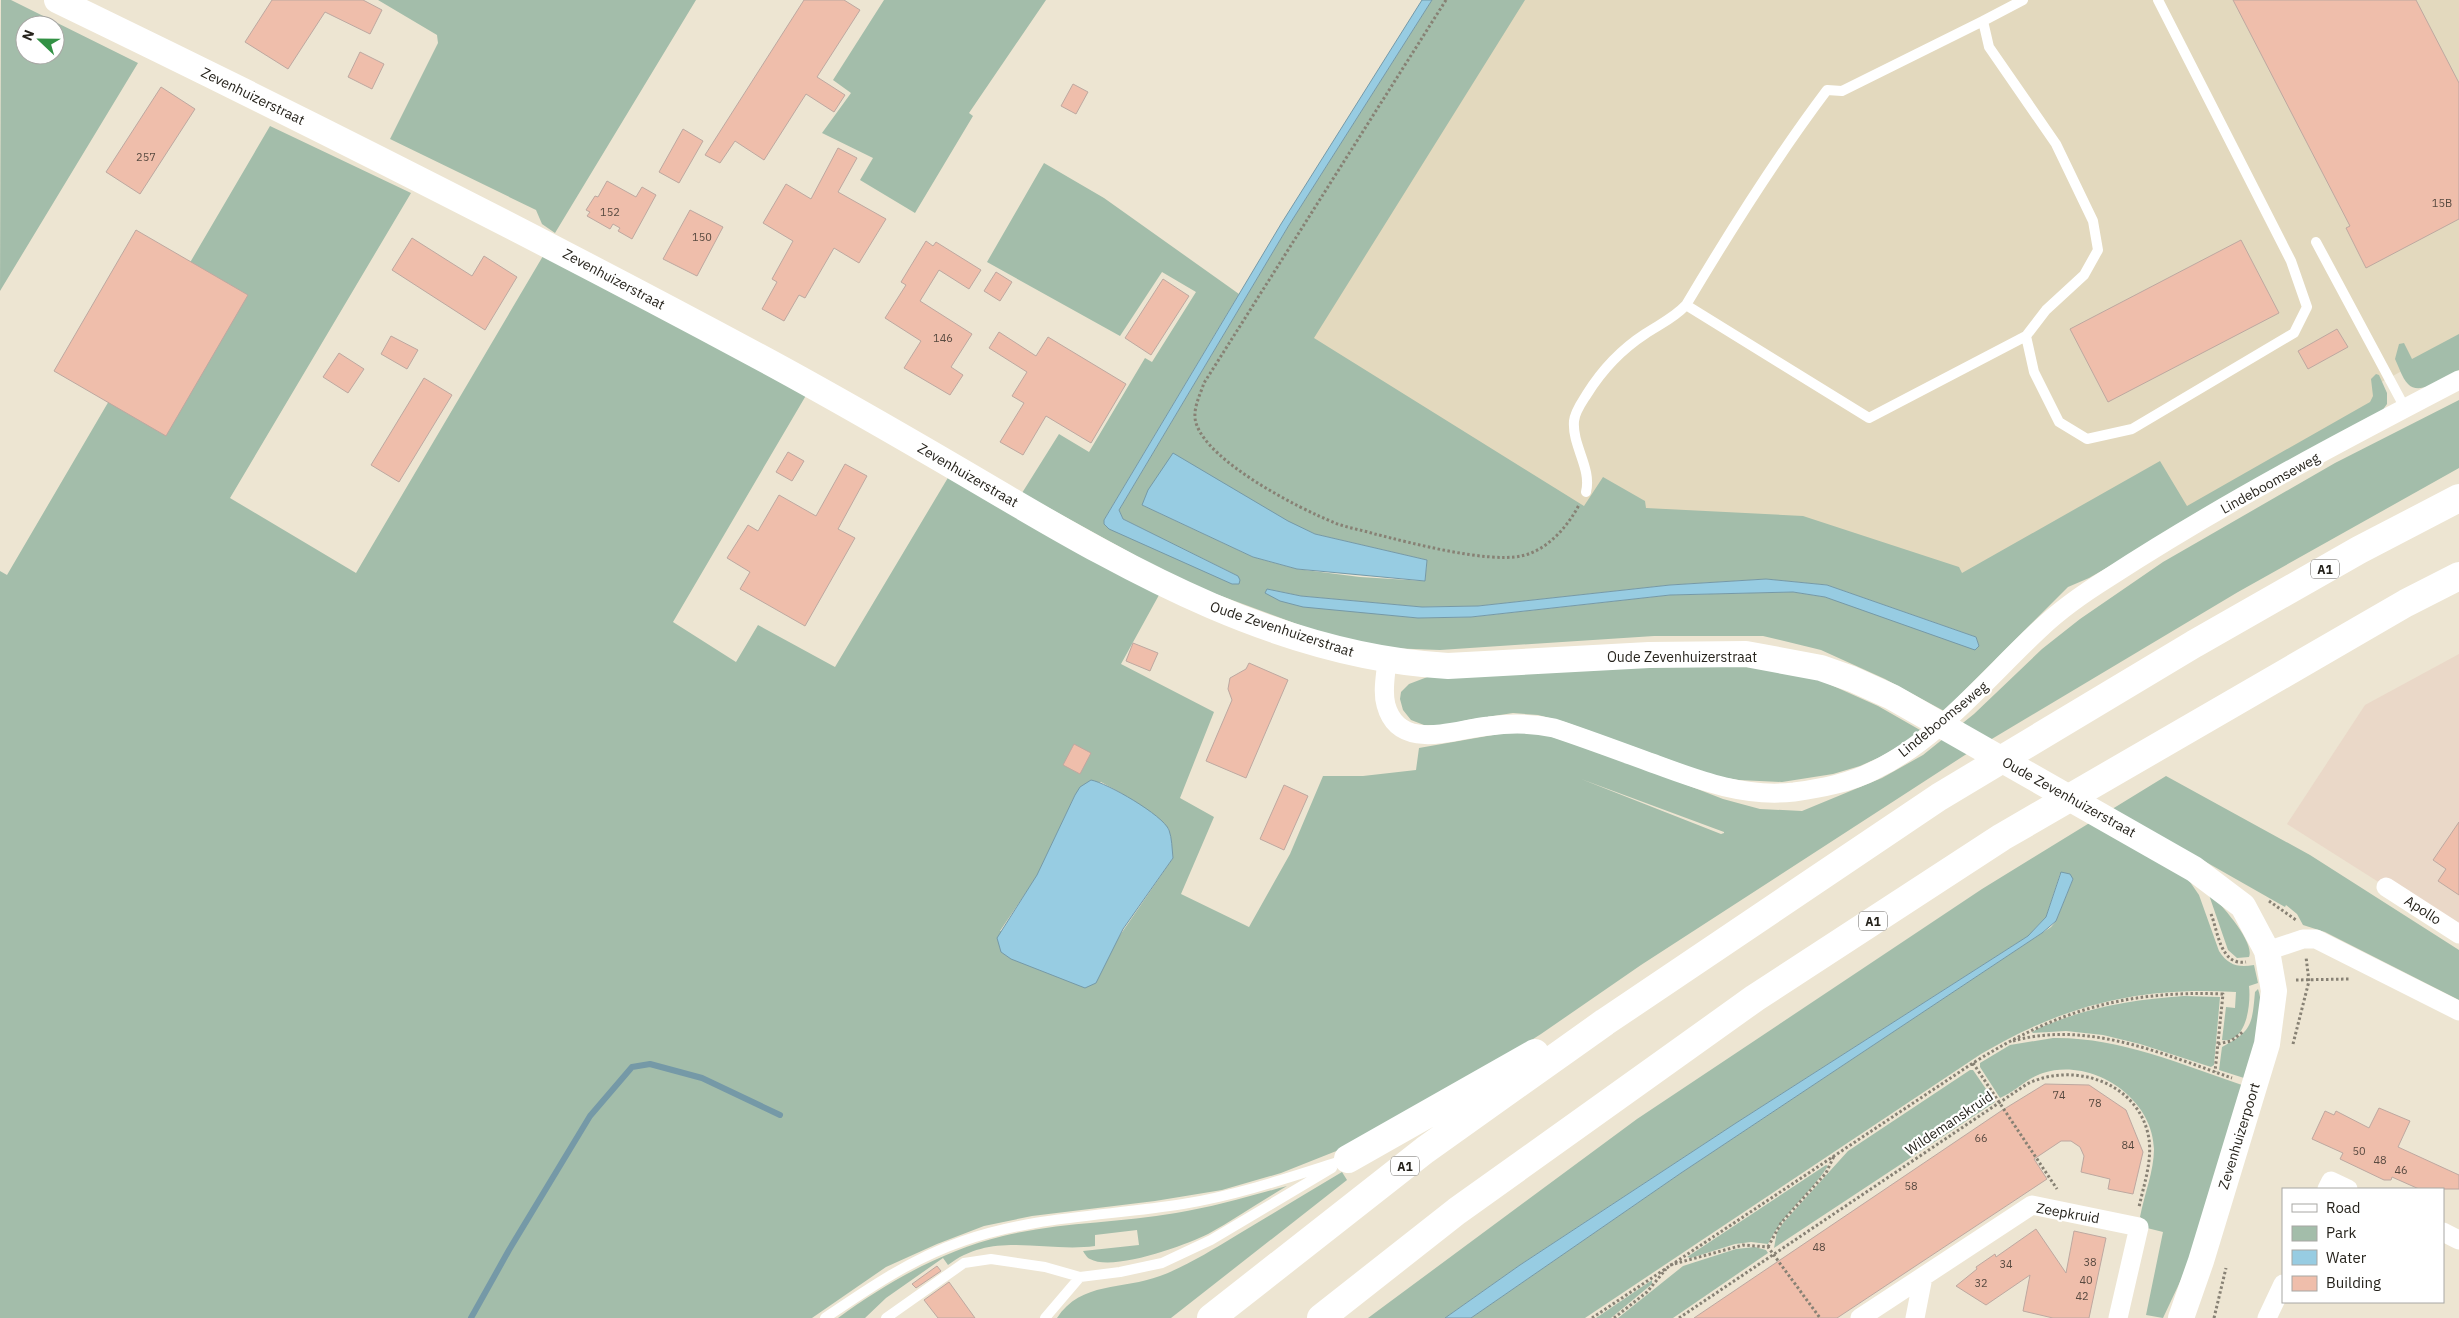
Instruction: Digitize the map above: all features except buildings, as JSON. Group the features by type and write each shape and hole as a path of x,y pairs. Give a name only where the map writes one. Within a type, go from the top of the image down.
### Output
{"highway":[{"name":"A1","path":"1211,1318 1425,1150 1605,1022 1939,797 2194,644 2358,550 2459,498"},
{"name":"A1","path":"1321,1318 1457,1211 1755,998 1994,842 2397,608 2459,576"},
{"name":"A1","path":"1348,1159 1538,1051 1605,1022"}],"street":[{"name":"Zevenhuizerstraat","path":"57,0 517,227 763,358 1083,543 1158,582"},
{"name":"Lindeboomseweg","path":"1387,660 1384,699 1386,707 1396,725 1404,731 1414,734 1427,735 1488,726 1534,724 1554,728 1698,780 1727,788 1762,793 1794,792 1842,784 1876,770 1911,748 1978,692 2047,622 2107,578 2199,522 2459,380"},
{"name":"Oude Zevenhuizerstraat","path":"1158,582 1199,601 1264,625 1333,647 1387,660 1448,666 1649,655 1746,654 1821,668 1892,697 2172,855"},
{"name":"Zevenhuizerpoort","path":"2172,855 2243,906 2267,951 2274,983 2271,1024 2255,1085 2181,1318"},
{"name":"Apollo","path":"2386,887 2459,934"},
{"path":"2267,951 2303,939 2316,939 2459,1012"},
{"path":"2328,1188 2331,1181 2346,1188"},
{"name":"Zeepkruid","path":"1860,1318 2032,1205 2057,1208 2139,1227"},
{"path":"2118,1318 2139,1227"},
{"path":"2444,1232 2459,1240"},
{"path":"1915,1318 1923,1277"},
{"path":"2267,1318 2282,1286"}],"lane":[{"path":"1586,492 1589,480 1581,456 1574,421 1578,408 1595,382 1610,364 1633,342 1676,315 1686,305 1757,188 1826,90 1842,92 2023,0"},
{"path":"2026,336 2034,372 2059,422 2086,439 2132,429 2294,333 2307,307 2291,261 2158,0"},
{"path":"1686,305 1869,418 2026,336 2046,310 2084,276 2098,250 2093,221 2056,144 1989,47 1983,21"},
{"path":"2316,242 2405,408"},
{"name":"A1","path":"886,1318 964,1262 991,1259 1045,1267 1080,1277 1134,1270 1177,1258 1348,1159"},
{"name":"A1","path":"825,1318 897,1271 976,1236 1023,1224 1200,1201 1273,1182 1348,1159"},
{"path":"1046,1318 1080,1277"}],"path":[{"path":"1446,0 1204,383 1196,407 1196,422 1202,436 1214,452 1292,504 1337,524 1462,552 1499,557 1521,556 1535,551 1555,538 1576,510 1586,492"},
{"path":"2211,912 2222,947 2231,959 2244,962 2253,960 2267,951"},
{"path":"2274,983 2336,978 2354,980"},
{"path":"1592,1318 1973,1063 2005,1043 2056,1018 2105,1003 2160,995 2223,994 2215,1072"},
{"path":"2218,1044 2238,1037 2247,1025"},
{"path":"2005,1043 2041,1035 2090,1036 2153,1051 2255,1085"},
{"path":"1973,1063 2059,1193 2057,1208"},
{"name":"Wildemanskruid","path":"1680,1318 2027,1084 2054,1074 2079,1074 2107,1083 2124,1095 2140,1114 2146,1126 2150,1150 2137,1217 2139,1227"},
{"path":"1768,1247 1781,1223 1826,1173 1834,1156"},
{"path":"1614,1318 1654,1285 1669,1265 1743,1244 1768,1247 1820,1318"}],"shaded area":[{"path":"1477,0 2459,0 2459,357 2411,366 2378,384 2381,401 2172,521 1957,592 1605,549 1268,335"},
{"path":"2459,654 2459,933 2287,824 2365,705"}],"green space":[{"path":"1,0 11,0 41,15 15,15 15,65 65,65 65,27 138,63 0,291"},
{"path":"378,0 696,0 555,233 542,224 536,210 390,139 438,43 437,35"},
{"path":"884,0 1046,0 969,113 973,116 915,213 860,180 873,158 822,133 851,93 833,80"},
{"path":"1432,0 1525,0 1314,338 1584,506 1603,477 1645,501 1646,508 1803,516 1959,567 1962,573 2160,461 2187,506 2370,402 2373,396 2371,379 2376,374 2379,375 2387,393 2387,404 2382,411 2089,578 2068,587 1944,711 1885,679 1821,650 1763,636 1654,636 1440,650 1388,648 1329,636 1205,590 1149,563 1022,493 1059,434 1089,452 1145,358 1152,362 1196,292 1162,272 1120,336 987,262 1044,163 1104,198 1239,294 1104,520 1104,524 1238,576 1123,519 1119,510 1289,225","holes":["1142,505 1288,522 1315,534 1427,560 1425,581 1360,577 1297,569 1253,557","1766,579 1827,585 1976,637 1979,646 1825,597 1793,592 1670,595 1471,617 1418,618 1375,613 1268,589 1301,596 1421,607 1478,606 1670,585"]},
{"path":"270,126 411,193 230,498 356,573 543,256 808,392 673,622 736,662 758,625 835,667 949,476 1159,595 1121,664 1214,712 1180,798 1214,817 1181,894 1249,927 1290,854 1323,776 1363,776 1416,770 1419,748 1510,732 1540,733 1620,759 1723,799 1760,809 1802,811 1882,778 1923,755 1974,714 2042,649 2080,619 2163,562 2335,463 2459,400 2459,468 2238,592 1965,755 1641,965 1541,1034 1441,1097 1354,1144 1281,1173 1222,1190 1155,1201 1032,1216 984,1226 937,1244 886,1267 812,1318 0,1318 0,571 7,575","holes":["1581,779 1724,832 1724,833 1721,834","1101,782 1121,793 1169,829 1173,858 1116,941 1000,931 1037,876 1075,795"]},
{"path":"2459,334 2459,370 2426,387 2413,387 2408,384 2402,376 2395,359 2399,344 2404,343 2412,359"},
{"path":"1712,662 1811,676 1878,706 1920,730 1905,743 1880,757 1860,766 1833,774 1782,782 1739,780 1714,776 1565,722 1538,715 1513,713 1448,725 1424,725 1411,720 1403,710 1400,699 1401,692 1409,684 1430,676"},
{"path":"2166,776 2310,855 2459,950 2459,1000 2325,932 2303,925 2297,914 2286,905 2285,907 2169,841 2188,879 2199,895 2219,951 2226,960 2238,966 2254,965 2258,983 2249,986 2246,1021 2237,1036 2230,1040 2222,1040 2226,1007 2235,1008 2236,992 2167,992 2104,1002 2073,1011 2012,1037 1981,1054 1585,1318 1471,1318 1681,1173 2051,927 2056,921 2073,879 2060,874 2046,917 2028,936 1736,1123 1520,1265 1445,1318 1368,1318 1637,1119 1982,889"},
{"path":"2211,894 2243,934 2250,950 2249,957 2237,958 2228,950 2209,895"},
{"path":"2258,989 2261,1010 2254,1046 2244,1078 2219,1070 2222,1047 2239,1036 2249,1026 2253,1012 2255,992"},
{"path":"2184,996 2220,997 2214,1065 2211,1067 2140,1044 2103,1035 2066,1031 2032,1033 2041,1027 2068,1017 2100,1008 2134,1001"},
{"path":"2053,1038 2102,1042 2125,1047 2149,1053 2242,1085 2187,1267 2163,1318 2146,1315 2163,1232 2147,1228 2144,1220 2140,1217 2154,1157 2151,1130 2143,1113 2131,1098 2116,1086 2099,1076 2080,1071 2062,1070 2043,1073 2000,1098 1980,1067 1980,1063 2010,1045"},
{"path":"1970,1070 1973,1070 1995,1102 1774,1248 1777,1232 1783,1223 1848,1151"},
{"path":"1826,1165 1828,1166 1821,1176 1781,1223 1768,1244 1751,1242 1735,1244 1691,1258 1687,1257"},
{"path":"1342,1172 1347,1180 1171,1318 1057,1318 1067,1306 1090,1292 1160,1276 1190,1263"},
{"path":"1287,1186 1208,1234 1149,1256 1132,1260 1101,1262 1089,1258 1083,1251 1139,1245 1137,1230 1095,1235 1095,1246 1001,1245 983,1248 965,1254 948,1265 943,1258 886,1298 865,1318 838,1318 857,1304 917,1269 980,1242 1024,1231 1190,1211"},
{"path":"1755,1247 1766,1250 1768,1253 1673,1318 1618,1318 1683,1266 1736,1249"},
{"path":"1652,1280 1652,1284 1611,1318 1596,1318"}],"water":[{"path":"1422,0 1432,0 1289,225 1119,510 1123,519 1238,576 1239,584 1232,584 1109,529 1104,524 1104,520 1281,224"},
{"path":"1173,453 1288,521 1315,534 1427,560 1425,581 1297,569 1253,557 1142,505 1148,490"},
{"path":"1766,579 1827,585 1976,637 1979,646 1975,650 1825,597 1793,592 1670,595 1471,617 1418,618 1303,607 1280,601 1265,593 1267,589 1301,596 1422,607 1478,606 1670,585"},
{"path":"1091,780 1099,782 1134,800 1157,816 1169,830 1173,858 1123,929 1096,983 1085,988 1011,959 1001,952 997,938 1037,875 1075,795 1080,787"},
{"path":"2061,872 2070,874 2073,879 2056,921 2042,933 1681,1173 1471,1318 1445,1318 1520,1265 1736,1123 2028,936 2046,917"}],"waterway":[{"path":"471,1318 509,1250 590,1116 632,1067 650,1064 702,1078 780,1115"}]}
